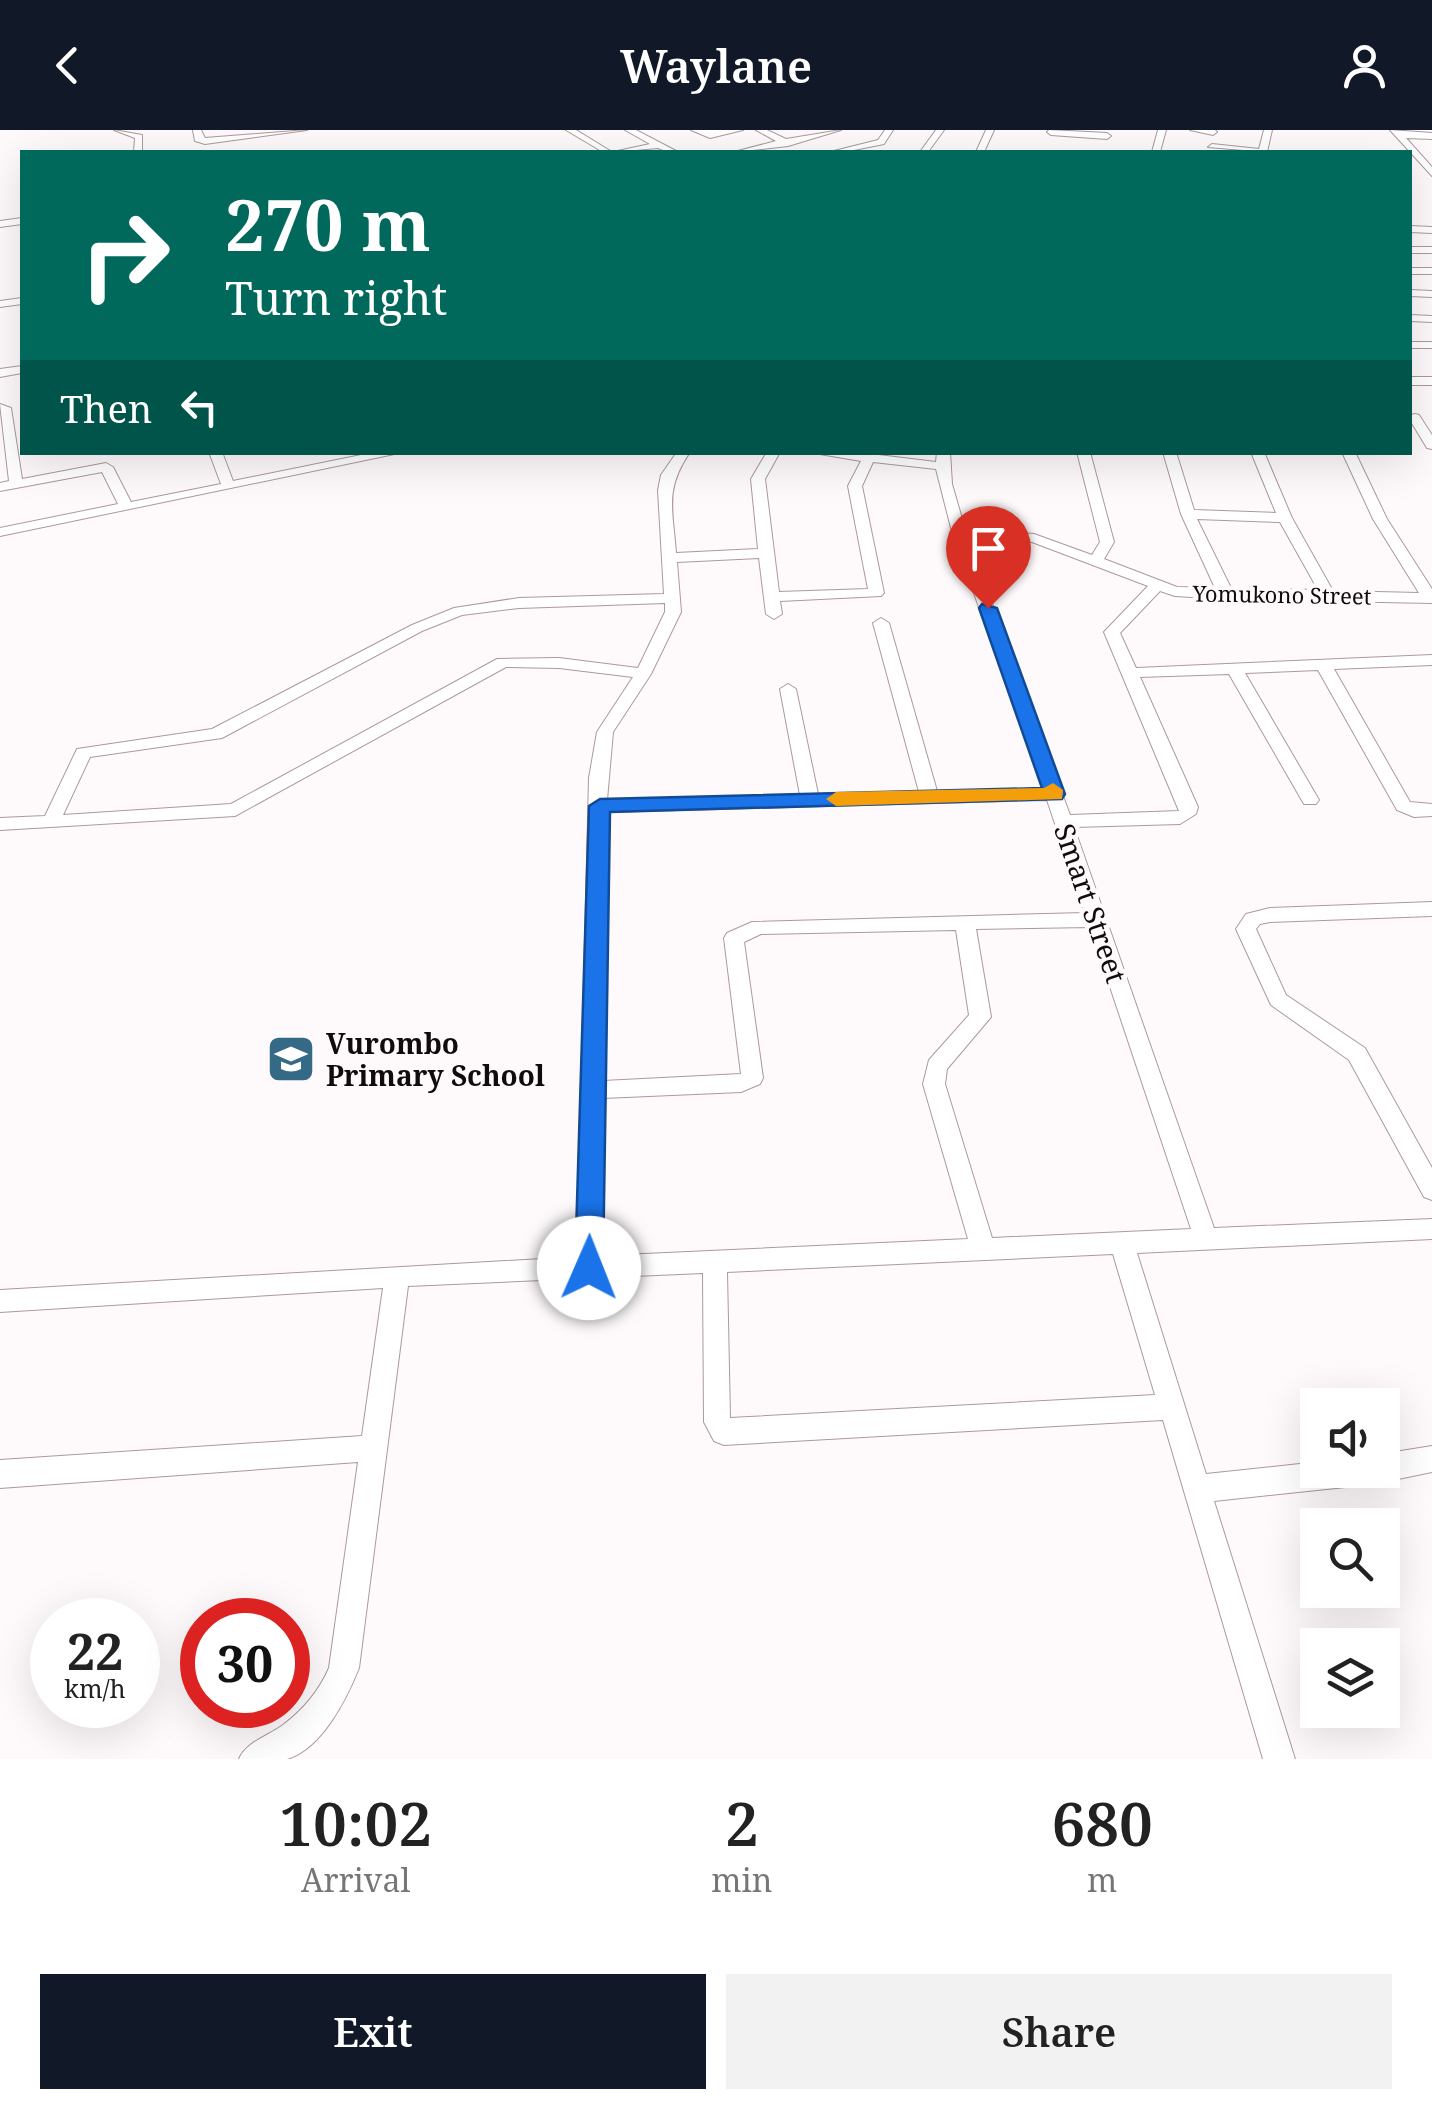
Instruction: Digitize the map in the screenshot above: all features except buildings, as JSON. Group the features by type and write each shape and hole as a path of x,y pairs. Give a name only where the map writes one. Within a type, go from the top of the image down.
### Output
{"street":[{"path":"118,130 140,137 138,150"},
{"path":"197,130 200,140 304,130"},
{"path":"570,130 605,150"},
{"path":"630,130 669,150"},
{"path":"695,130 710,135 739,130"},
{"path":"760,130 788,143"},
{"path":"756,150 837,130"},
{"path":"843,150 881,142 889,130"},
{"path":"1194,130 1213,131 1211,150"},
{"path":"1050,135 1108,133"},
{"path":"1396,133 1432,136"},
{"path":"632,150 659,146"},
{"path":"1412,151 1432,173"},
{"path":"0,408 5,408 16,484"},
{"path":"1412,418 1432,418"},
{"path":"1412,418 1432,445"},
{"path":"216,455 228,485"},
{"path":"0,532 228,485 331,459 369,455"},
{"path":"589,1268 598,778 605,732 643,674 673,612 665,490 668,475 682,455"},
{"path":"772,455 758,479 773,606 876,594 855,486 868,460"},
{"path":"834,455 868,460 943,459"},
{"path":"1084,455 1106,542 1095,562"},
{"path":"1170,455 1188,514 1226,594"},
{"path":"1258,455 1285,518 1328,595"},
{"path":"1349,455 1380,519 1431,598"},
{"name":"Smart Street","path":"943,459 962,533 1206,1239"},
{"path":"0,486 106,466 126,506"},
{"path":"1188,514 1285,518"},
{"name":"Yomukono Street","path":"962,533 1025,536 1154,586 1226,594 1431,598"},
{"path":"668,558 766,553"},
{"path":"1063,821 1180,818 1187,814 1189,807 1112,632 1154,586"},
{"path":"51,822 83,753 216,734 417,628 458,611 519,603 671,598"},
{"path":"881,623 929,795"},
{"path":"0,824 236,810 503,662 559,663 643,674"},
{"path":"1128,672 1430,664"},
{"path":"1324,666 1403,806 1432,810"},
{"path":"1235,670 1310,800"},
{"path":"788,689 810,799"},
{"path":"600,806 1055,794"},
{"path":"1432,909 1270,915 1253,919 1246,929 1278,1000 1357,1054 1432,1190"},
{"path":"592,1090 741,1083 752,1078 734,938 744,931 759,927 1097,920"},
{"path":"964,924 980,1017 937,1066 934,1084 983,1249"},
{"path":"0,1301 715,1260 1432,1229"},
{"path":"1122,1243 1279,1759"},
{"path":"715,1260 716,1422 724,1432 1172,1407"},
{"path":"255,1759 312,1724 336,1692 344,1668 397,1276"},
{"path":"0,1474 374,1448"},
{"path":"1400,1465 1432,1459"},
{"path":"1198,1488 1300,1478"}],"slow traffic":[{"path":"836,799 1055,794 1053,790"}],"place":[{"name":"Vurombo Primary School","path":"291,1059"}],"route":[{"path":"589,1268 600,806 1055,794 988,608"}]}
